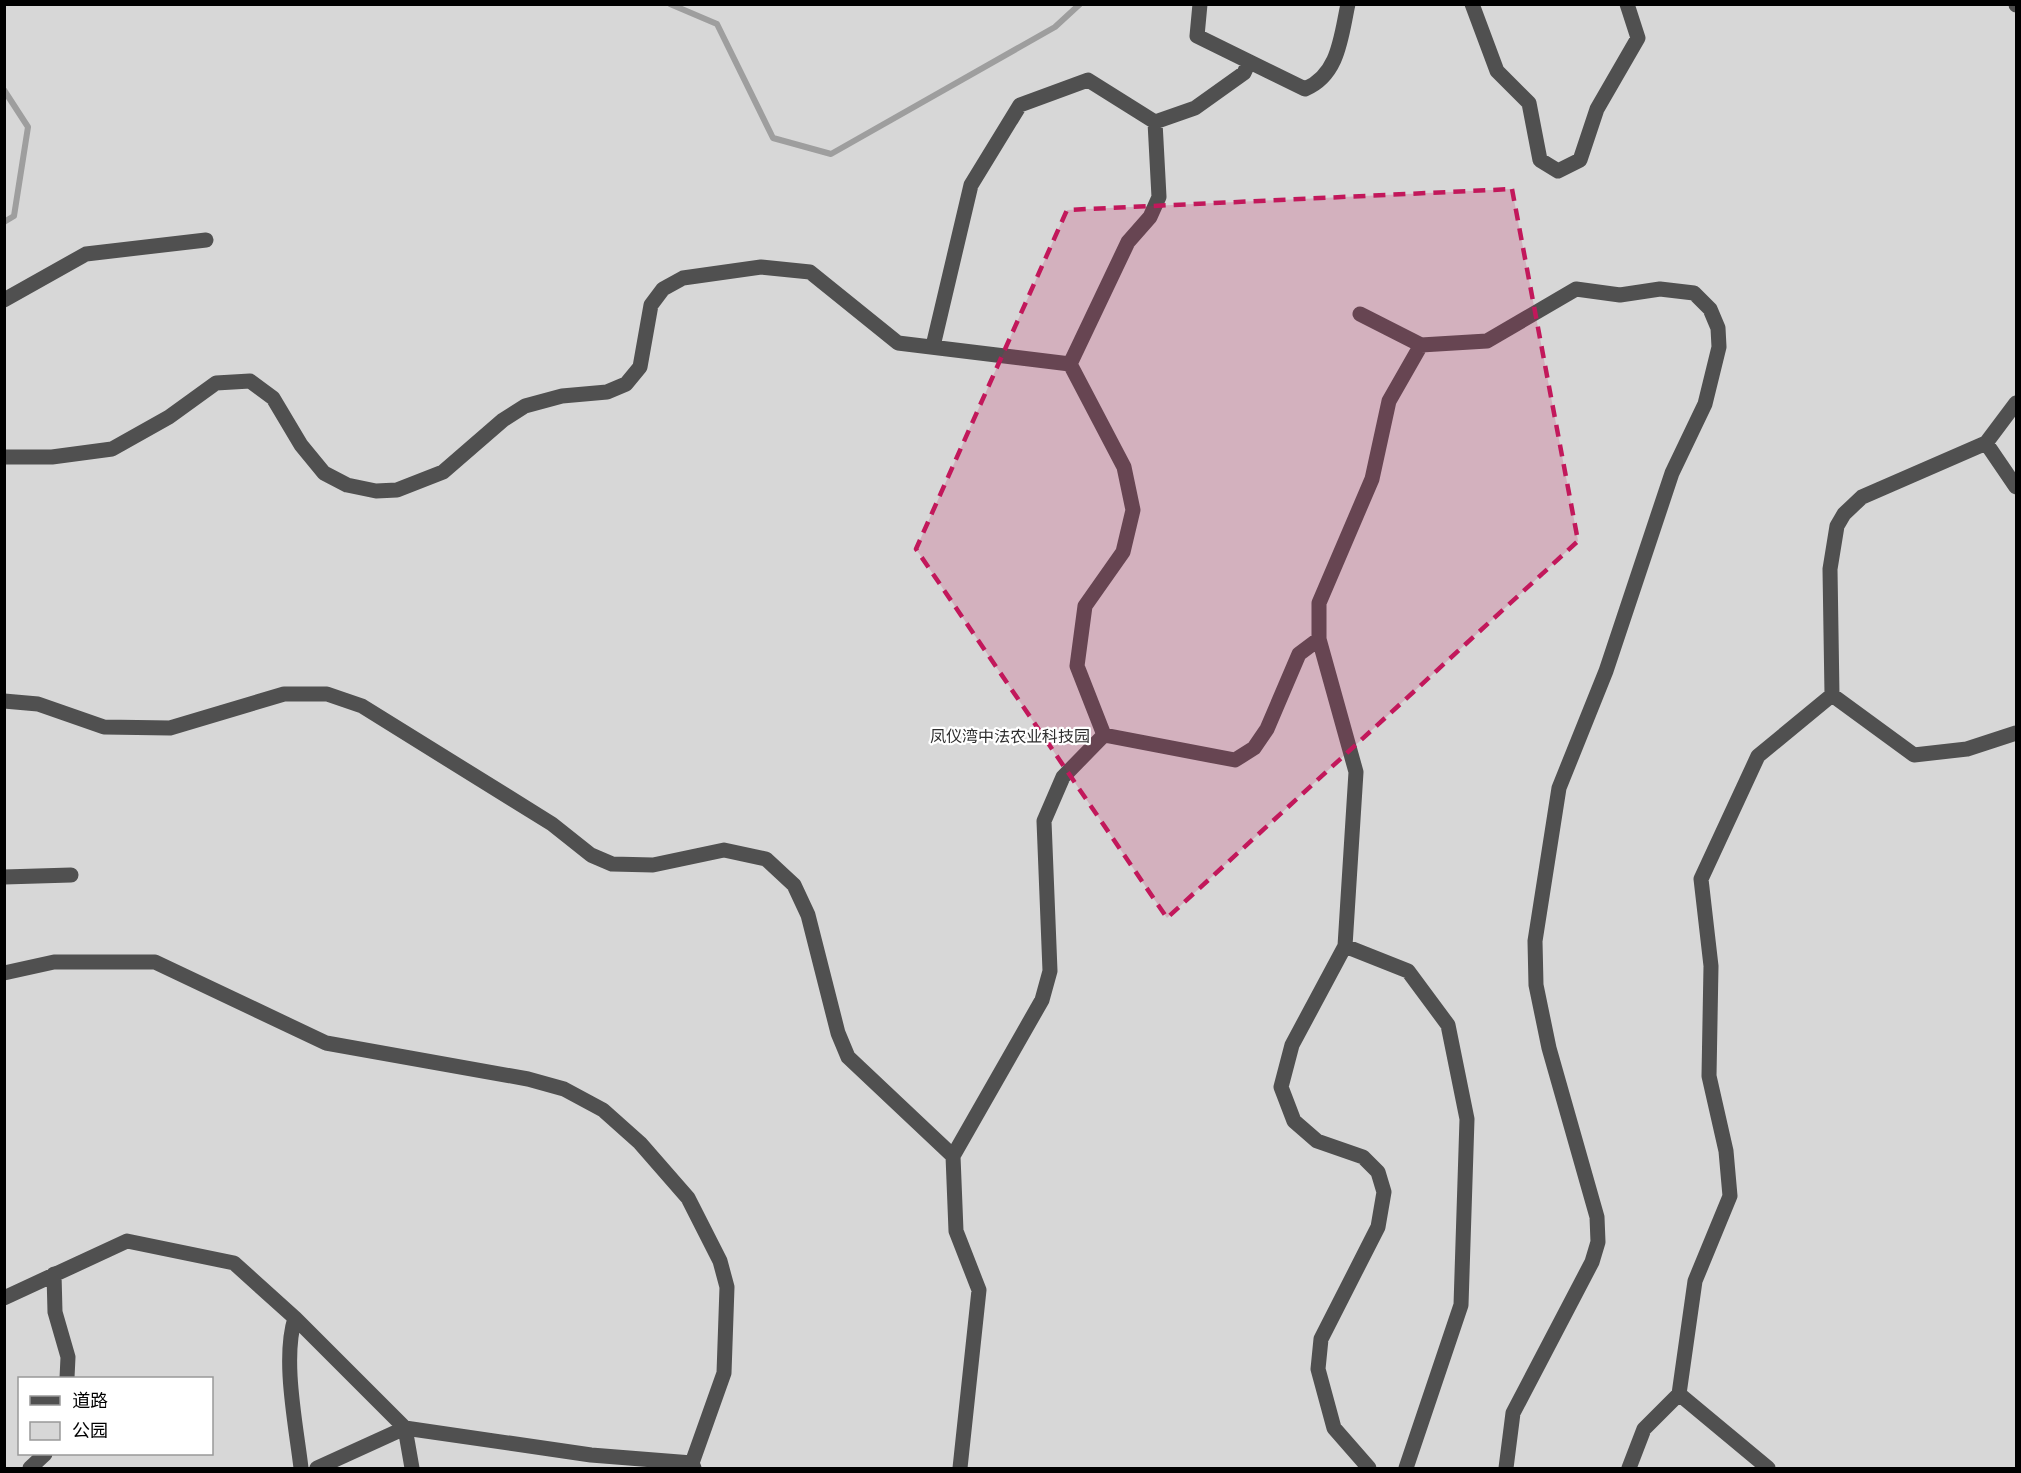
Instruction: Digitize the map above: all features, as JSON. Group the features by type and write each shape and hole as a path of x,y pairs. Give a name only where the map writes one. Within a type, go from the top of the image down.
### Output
{"street":[{"path":"1200,4 1197,36 1305,89 1317,84 1335,60 1348,4"},
{"path":"1472,4 1497,71 1529,103 1540,160 1558,171 1580,160 1598,109 1638,38 1627,4"},
{"path":"1155,122 1196,108 1244,73 1249,62"},
{"path":"933,346 971,184 1020,105 1088,80 1155,122"},
{"path":"1070,364 1128,243 1150,217 1159,197 1155,122"},
{"path":"4,300 86,254 206,240"},
{"path":"4,457 52,457 112,449 169,417 216,383 250,381 273,399 301,445 324,473 347,485 376,491 397,490 443,472 503,420 525,406 562,396 607,392 626,384 640,368 651,304 663,289 683,278 761,267 810,272 898,343 1070,364"},
{"path":"1360,314 1421,345 1486,341 1576,289 1620,295 1660,289 1694,293 1710,309 1718,328 1719,347 1705,404 1672,473 1606,671 1559,788 1535,941 1536,985 1549,1048 1597,1217 1598,1242 1592,1262 1513,1413 1506,1468"},
{"path":"1369,1468 1334,1428 1318,1369 1321,1339 1378,1227 1384,1192 1378,1172 1363,1157 1317,1141 1294,1121 1281,1087 1292,1045 1345,946 1356,772 1319,639 1319,603 1371,479 1389,401 1421,345"},
{"path":"1070,364 1124,467 1133,510 1123,552 1085,606 1077,666 1104,735"},
{"path":"1832,695 1830,569 1837,526 1862,497 1986,443 2016,403"},
{"path":"1986,443 2016,487"},
{"path":"1104,735 1235,760 1254,748 1267,729 1299,654 1319,639"},
{"path":"4,701 38,704 104,727 170,728 284,694 327,694 362,706 552,824 591,855 612,864 653,866 724,850 766,859 794,885 808,915 838,1033 848,1057 953,1156"},
{"path":"1832,695 1914,754 1966,749 2016,733"},
{"path":"1629,1468 1644,1429 1679,1394 1695,1281 1730,1196 1726,1151 1709,1076 1711,966 1701,879 1758,756 1832,695"},
{"path":"960,1468 979,1290 956,1231 953,1156 1042,1000 1050,971 1044,821 1063,777 1104,735"},
{"path":"4,877 71,875"},
{"path":"1345,946 1408,971 1448,1025 1467,1119 1461,1305 1406,1468"},
{"path":"4,973 54,962 155,962 326,1043 528,1079 564,1089 603,1110 640,1143 688,1198 720,1261 727,1287 724,1373 693,1466 591,1455 405,1428 317,1468"},
{"path":"4,1298 127,1241 234,1263 295,1318 405,1428 412,1468"},
{"path":"54,1274 55,1312 68,1357 67,1377"},
{"path":"295,1318 290,1333 292,1390 302,1468"},
{"path":"1679,1394 1768,1468"},
{"path":"30,1468 44,1455"}],"highlighted area":[{"path":"1512,189 1578,541 1167,918 916,549 1067,210"}],"green space":[{"name":"凤仪湾中法农业科技园","path":"5,5 2016,5 2016,1468 5,1468"}],"waterway":[{"path":"670,4 717,24 773,138 831,154 1055,27 1080,4"},
{"path":"4,90 28,127 14,216 4,222"}]}
